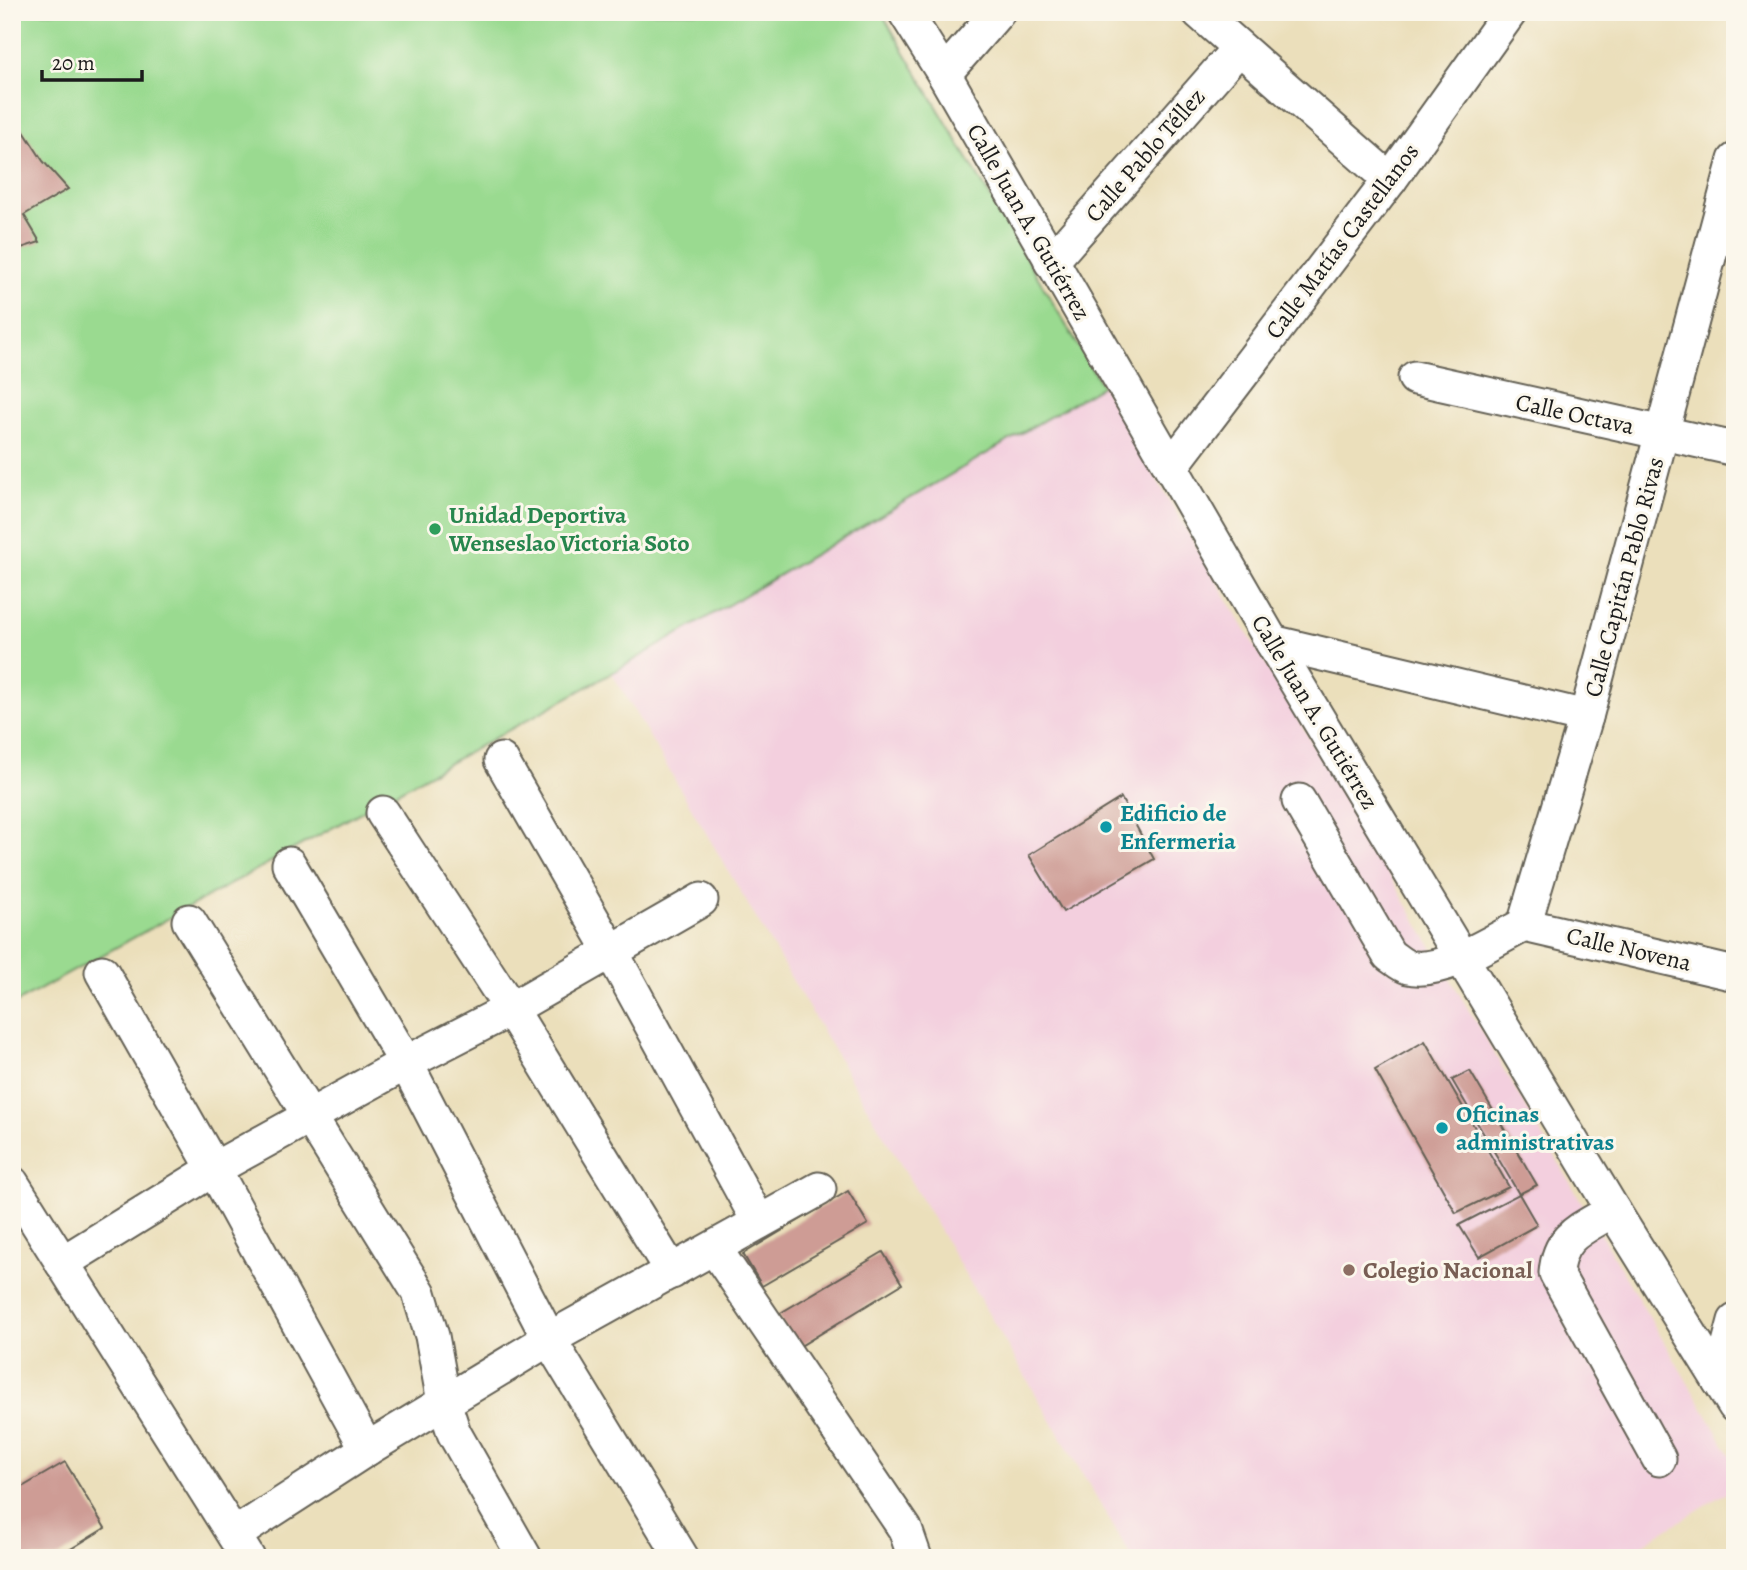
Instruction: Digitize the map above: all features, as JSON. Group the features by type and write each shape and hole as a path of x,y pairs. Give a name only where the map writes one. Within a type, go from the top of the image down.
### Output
{"street":[{"name":"Calle Juan A. Gutiérrez","path":"905,12 944,74 1272,642 1613,1210 1727,1393"},
{"path":"944,74 998,12"},
{"path":"1199,12 1390,180"},
{"name":"Calle Matías Castellanos","path":"1171,467 1390,180 1509,13"},
{"name":"Calle Pablo Téllez","path":"1051,262 1239,48"},
{"name":"Calle Capitán Pablo Rivas","path":"1524,925 1586,717 1735,160"},
{"name":"Calle Octava","path":"1415,379 1735,449"},
{"path":"1272,642 1586,717"},
{"path":"501,760 611,951 759,1222"},
{"path":"1299,801 1389,955 1405,966 1427,969 1462,957 1524,925"},
{"path":"383,813 511,1009 672,1272"},
{"path":"289,864 405,1063 549,1339 682,1558"},
{"path":"62,1263 214,1169 405,1063 511,1009 701,900"},
{"path":"189,921 419,1293 432,1336 444,1402 453,1433 525,1558"},
{"name":"Calle Novena","path":"1524,925 1735,974"},
{"path":"102,972 214,1169 367,1449"},
{"path":"12,1183 241,1546 367,1449 549,1339 819,1189"},
{"path":"1613,1210 1566,1240 1557,1256 1556,1273 1659,1459"},
{"path":"715,1249 905,1530 915,1558"},
{"path":"1727,1393 1735,1321"}],"shaded area":[{"path":"1102,386 1735,1463 1735,1487 1620,1558 1132,1558 612,673"}],"green space":[{"name":"Unidad Deportiva Wenseslao Victoria Soto","path":"12,12 881,12 1102,386 612,673 12,1005"}],"building":[{"path":"12,113 43,161 68,189 24,215 40,242 12,251"},
{"name":"Edificio de Enfermeria","path":"1121,798 1154,859 1063,912 1029,855"},
{"name":"Oficinas administrativas","path":"1425,1041 1509,1187 1456,1213 1375,1070"},
{"path":"1470,1071 1537,1185 1519,1194 1452,1080"},
{"path":"848,1191 868,1224 762,1286 743,1254"},
{"path":"1519,1194 1537,1225 1479,1257 1459,1225"},
{"path":"883,1252 902,1284 797,1348 777,1315"},
{"path":"65,1462 105,1528 56,1558 12,1558 12,1493"}],"place":[{"name":"Unidad Deportiva Wenseslao Victoria Soto","path":"435,529"},
{"name":"Edificio de Enfermeria","path":"1106,827"},
{"name":"Oficinas administrativas","path":"1442,1128"},
{"name":"Colegio Nacional","path":"1349,1270"}]}
